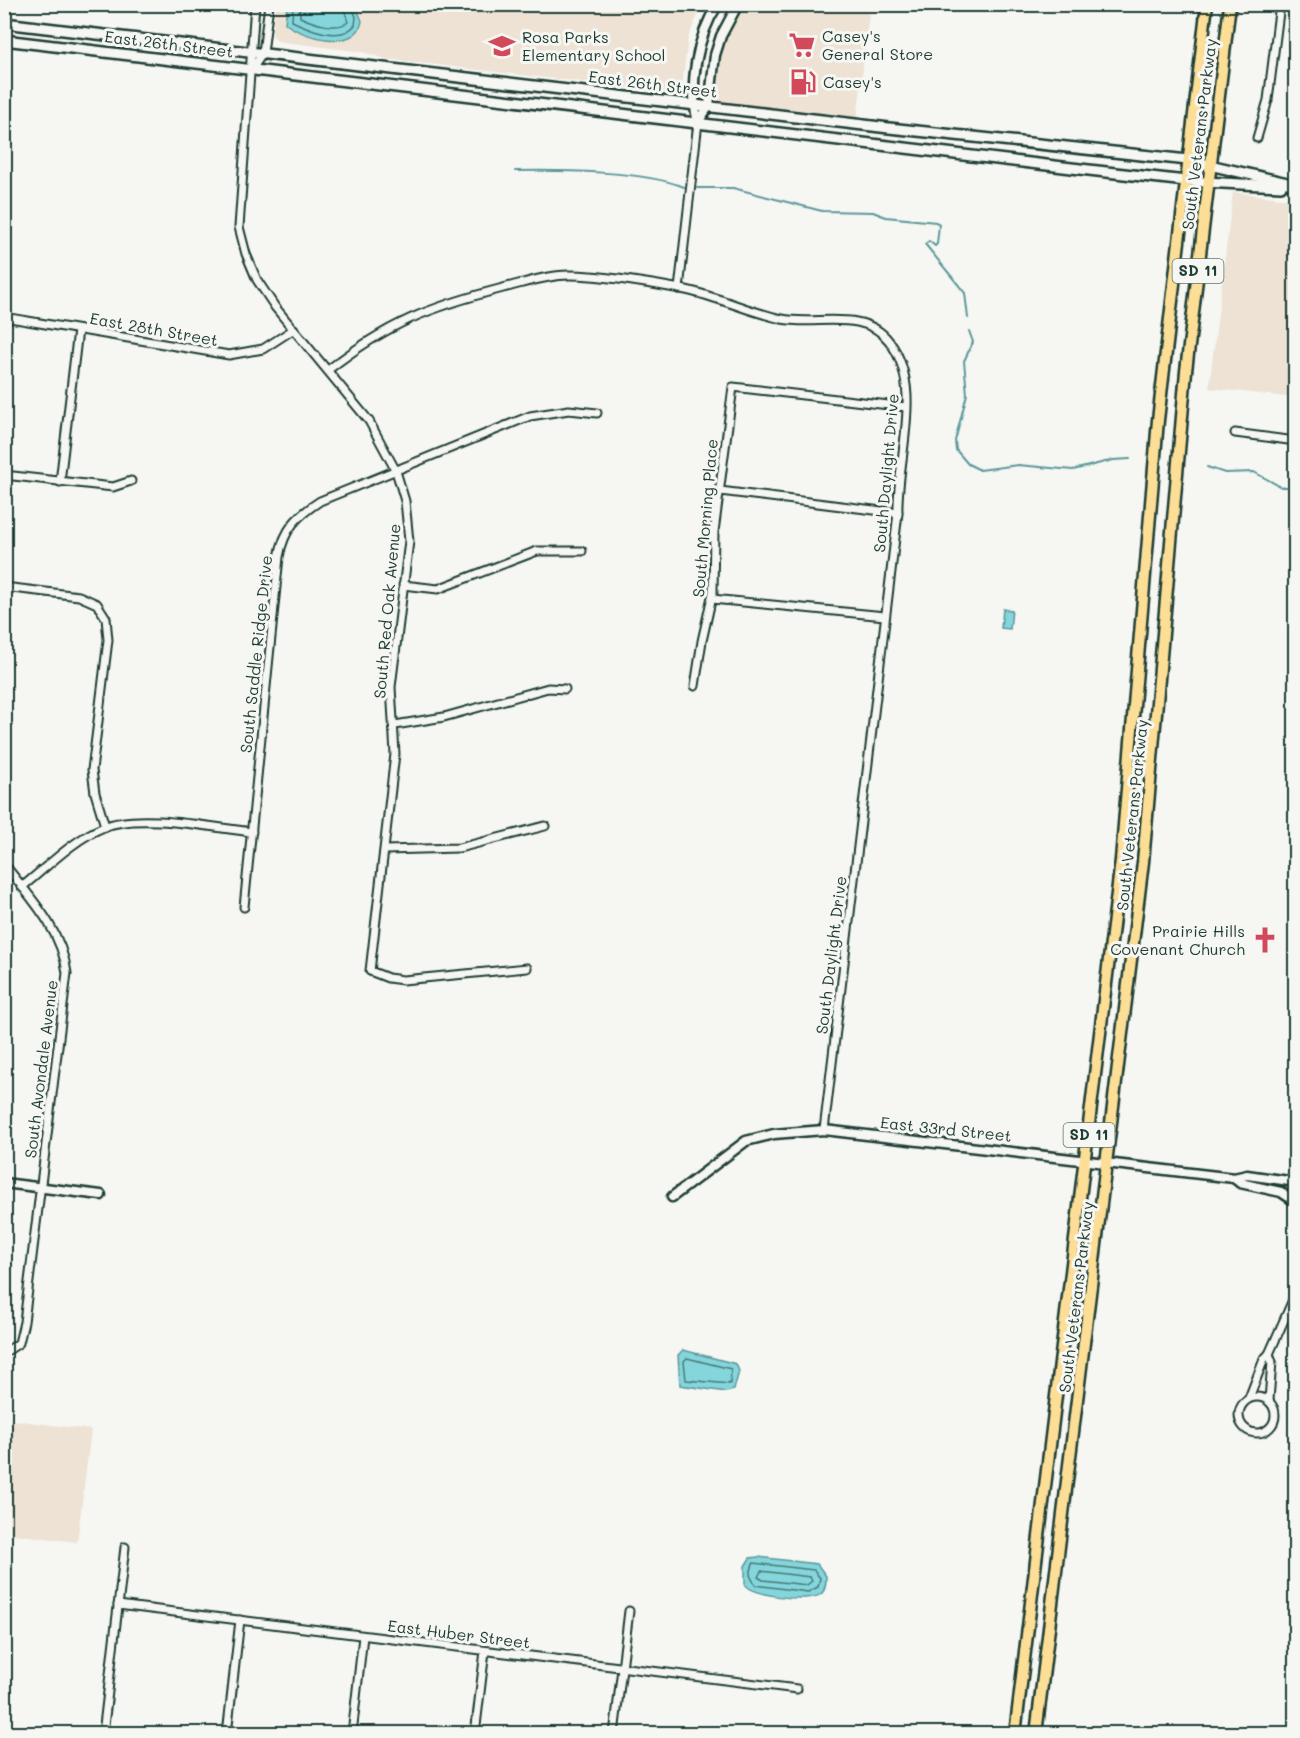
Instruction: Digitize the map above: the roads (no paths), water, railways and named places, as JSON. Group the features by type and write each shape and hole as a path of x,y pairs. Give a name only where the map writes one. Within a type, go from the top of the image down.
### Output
{"highway":[{"name":"South Veterans Parkway","path":"1015,1734 1121,860 1156,441 1207,4"},
{"name":"South Veterans Parkway","path":"1036,1734 1143,862 1178,454 1230,4"}],"main road":[{"name":"East 26th Street","path":"4,22 1188,160 1296,186"},
{"name":"East 26th Street","path":"4,40 1186,181 1296,186"}],"street":[{"name":"South Red Oak Avenue","path":"255,4 249,51 252,69 239,227 246,254 257,280 369,421 396,471 409,525 391,687 395,725 385,850 370,971 403,980 527,968"},
{"path":"252,69 263,53 269,4"},
{"path":"679,289 698,122 693,104 702,41 718,4"},
{"path":"698,122 710,106 718,45 728,19 738,4"},
{"path":"1257,138 1268,100 1280,4"},
{"name":"South Daylight Drive","path":"328,370 366,340 417,314 466,297 557,276 581,276 679,289 784,319 851,321 877,331 888,339 903,366 908,385 898,479 898,513 824,1130"},
{"name":"East 28th Street","path":"4,317 229,356 263,349 294,329"},
{"path":"60,482 78,330"},
{"name":"South Morning Place","path":"696,686 702,641 712,599 714,532 733,387 906,407"},
{"name":"South Saddle Ridge Drive","path":"244,907 279,557 284,536 293,521 321,501 530,416 569,410 597,413"},
{"path":"1235,433 1296,441"},
{"path":"4,475 113,487 131,481"},
{"path":"720,491 898,513"},
{"path":"404,585 438,589 537,551 582,551"},
{"path":"4,602 5,587 79,596 97,604 106,618 108,640 92,770 95,793 105,826"},
{"path":"712,599 885,616"},
{"path":"395,725 444,717 548,688 565,689"},
{"path":"22,887 82,839 105,826 131,820 252,832"},
{"path":"385,850 459,848 545,826"},
{"name":"South Avondale Avenue","path":"4,864 57,934 65,957 67,973 24,1322 19,1343 4,1353"},
{"name":"East 33rd Street","path":"672,1197 746,1141 774,1134 824,1130 1234,1178 1247,1175 1296,1182"},
{"name":"East 33rd Street","path":"1234,1178 1240,1183 1281,1192 1296,1202"},
{"path":"4,1183 101,1195"},
{"path":"1249,1398 1261,1397 1269,1400 1275,1408 1275,1420 1268,1430 1256,1433 1245,1429 1239,1419 1241,1407 1249,1398 1264,1359 1269,1354 1296,1293"},
{"path":"1287,1314 1296,1317"},
{"path":"1269,1354 1272,1362 1269,1400"},
{"path":"103,1734 125,1547"},
{"name":"East Huber Street","path":"118,1605 797,1689"},
{"path":"614,1734 629,1611"},
{"path":"227,1734 240,1620"},
{"path":"352,1734 363,1636"},
{"path":"475,1734 485,1651"}],"water":[{"path":"355,4 362,21 358,31 350,37 328,39 315,37 285,23 287,5"},
{"path":"1003,609 1012,610 1010,629 1001,628"},
{"path":"683,1350 736,1364 739,1371 734,1390 726,1392 680,1385 678,1355"},
{"path":"750,1558 817,1564 826,1576 824,1590 815,1597 794,1598 769,1595 750,1588 745,1584 745,1566"}],"waterway":[{"path":"515,171 578,171 625,175 684,187"},
{"path":"697,188 733,188 822,211 873,212 886,217 936,222 939,225 937,244 935,246 929,241 925,244 965,293 968,318"},
{"path":"969,331 973,342 964,361 967,394 955,441 956,450 968,464 980,470 1018,465 1073,470 1113,460 1130,459"},
{"path":"1207,467 1225,473 1254,472 1281,487 1296,487"}],"place":[{"name":"Casey's General Store","path":"802,45"},
{"name":"Rosa Parks Elementary School","path":"502,46"},
{"name":"Casey's","path":"803,82"},
{"name":"Prairie Hills Covenant Church","path":"1265,940"}]}
